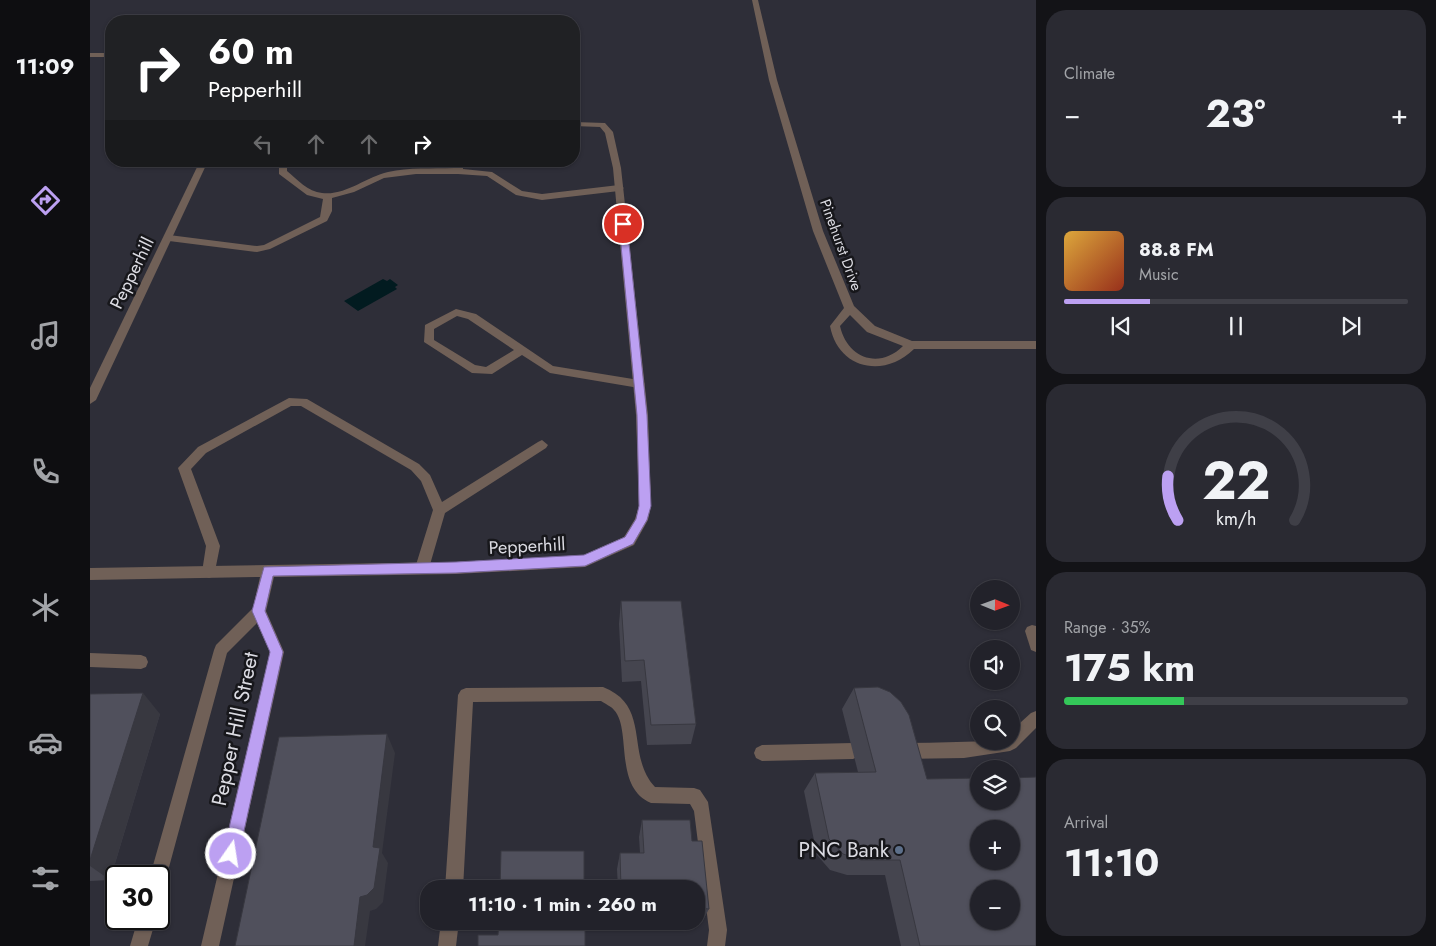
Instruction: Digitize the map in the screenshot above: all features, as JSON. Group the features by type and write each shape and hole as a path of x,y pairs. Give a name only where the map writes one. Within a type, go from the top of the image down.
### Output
{"street":[{"name":"Pinehurst Drive","path":"755,0 773,80 818,231 849,308 871,329 910,345 1036,345"},
{"path":"90,55 105,55"},
{"name":"Pepperhill","path":"90,574 422,568 585,560 629,541 641,520 645,506 639,384 619,188 609,132 602,125 580,124"},
{"name":"Pepperhill","path":"90,400 201,167"},
{"path":"282,167 282,172 310,193 328,197 345,192 377,177 393,173 449,167"},
{"path":"462,167 489,174 519,193 542,197 619,188"},
{"path":"169,238 246,250 267,247 324,219 327,211 328,197"},
{"path":"849,308 835,326 836,336 847,355 868,362 898,358 910,345"},
{"path":"522,350 488,371 472,369 430,342 429,327 456,312 472,316 550,369 639,384"},
{"path":"209,572 213,546 184,468 202,450 288,402 303,402 415,467 426,478 439,510 422,568"},
{"path":"439,510 542,445"},
{"path":"259,611 268,571"},
{"name":"Pepper Hill Street","path":"162,865 221,650 259,611 277,652 210,946"},
{"path":"90,660 141,662"},
{"path":"455,880 466,695 603,694 620,705 628,723 633,764 640,783 651,795 694,796 702,808 718,930 716,946"},
{"path":"899,751 964,750 1010,743 1036,718"},
{"path":"762,753 853,751"},
{"path":"139,946 144,930"},
{"path":"447,946 449,930"}],"shaded area":[{"path":"383,279 387,281 390,279 398,285 395,287 397,289 358,311 344,301"}],"building":[{"path":"621,601 681,601 696,724 651,725 644,660 625,661"},
{"path":"878,687 890,692 901,702 909,715 927,779 970,778 970,810 1020,810 1020,778 1036,777 1036,946 920,946 900,860 861,860 843,854 829,839 815,773 876,772 854,688"},
{"path":"143,693 90,860 90,694"},
{"path":"387,734 373,847 380,848 374,888 367,895 360,897 354,946 235,946 279,737"},
{"path":"642,820 690,820 692,841 702,841 709,909 705,909 705,880 621,880 620,853 644,853"},
{"path":"501,851 584,851 584,880 500,880"},
{"path":"498,930 585,930 585,946 478,946 478,935 498,935"}],"place":[{"name":"PNC Bank","path":"899,850"}],"route":[{"path":"231,854 277,652 259,611 268,571 456,568 585,560 629,541 641,520 645,506 642,415 623,224"}]}
